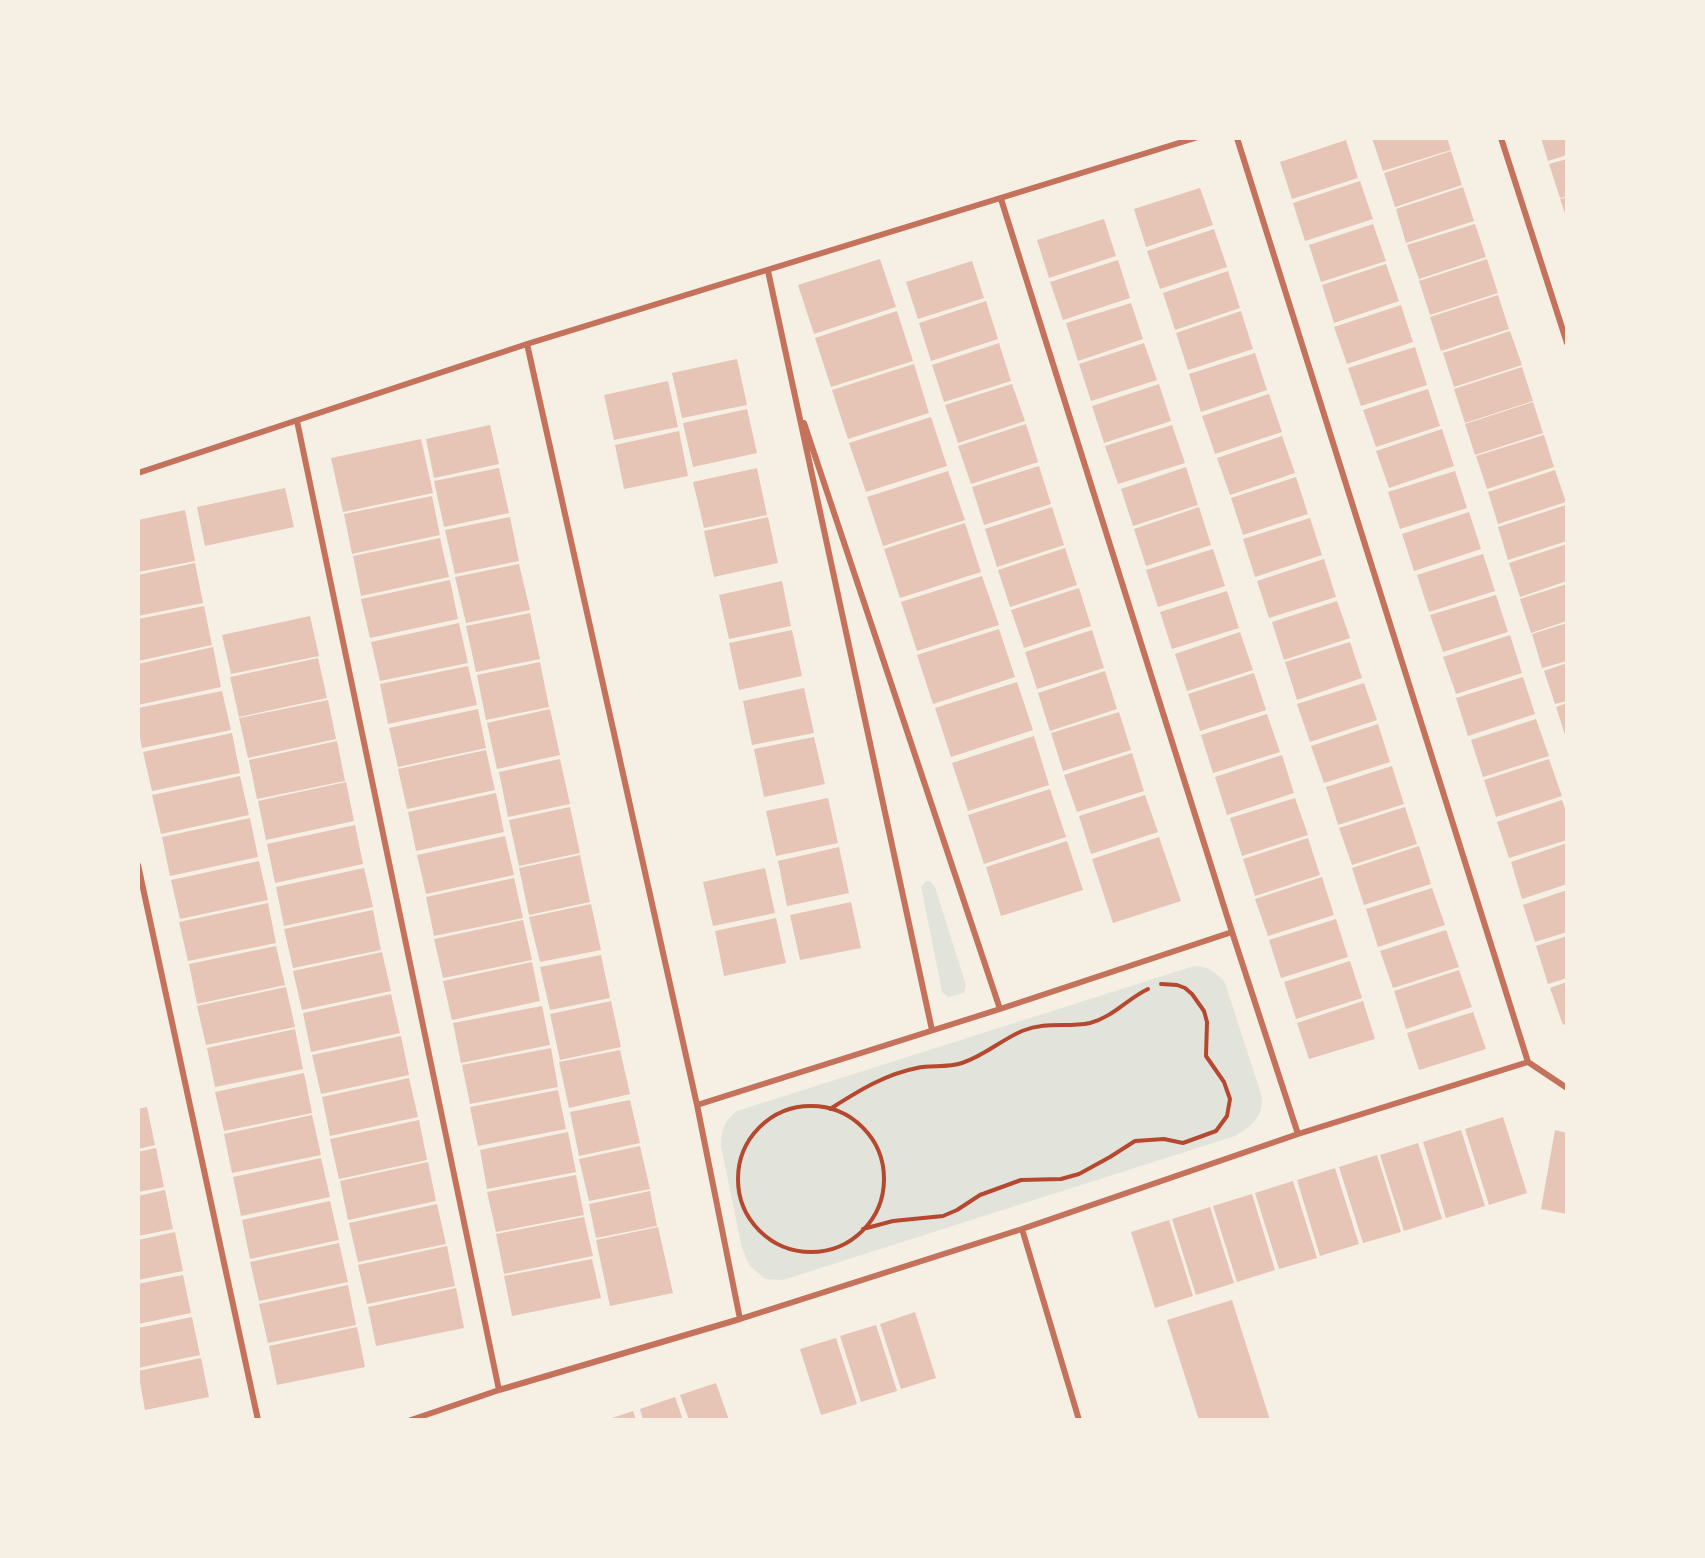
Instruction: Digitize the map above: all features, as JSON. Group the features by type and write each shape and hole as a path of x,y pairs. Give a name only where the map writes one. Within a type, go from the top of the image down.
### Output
{"street":[{"path":"138,473 527,345 1195,138"},
{"path":"1237,138 1528,1062 1567,1088"},
{"path":"1501,138 1567,344"},
{"path":"1001,199 1298,1134"},
{"path":"768,271 932,1030"},
{"path":"527,345 698,1105 740,1318"},
{"path":"794,393 1000,1009"},
{"path":"297,421 499,1390"},
{"path":"138,865 258,1420"},
{"path":"698,1105 1232,932"},
{"path":"411,1420 499,1390 740,1318 1022,1229 1298,1134 1528,1062"},
{"path":"1022,1229 1079,1420"}],"path":[{"path":"863,1229 893,1221 943,1216 980,1195 1021,1180 1061,1179 1079,1174 1110,1158 1135,1141 1164,1139 1183,1143 1216,1131 1227,1116 1230,1099 1224,1082 1206,1056 1207,1022 1204,1011 1185,988 1160,984"},
{"path":"830,1109 897,1073 915,1068 950,1066 964,1062 1034,1027 1046,1024 1090,1023 1112,1015 1136,994 1149,988"},
{"path":"810,1105 830,1109 849,1117 866,1130 877,1148 883,1168 883,1189 878,1209 863,1229 850,1240 832,1249 812,1252 791,1249 772,1241 756,1227 744,1210 738,1189 738,1169 744,1149 755,1131 770,1117 789,1108 810,1105"}],"shaded area":[{"path":"926,881 930,881 935,887 966,985 964,993 948,997 942,992 921,887"},
{"path":"1194,966 1211,970 1225,983 1261,1094 1261,1108 1256,1120 1241,1132 1235,1136 783,1280 765,1279 750,1266 741,1244 721,1146 724,1126 737,1111"}],"building":[{"path":"1372,138 1447,138 1451,150 1383,171"},
{"path":"1541,138 1567,138 1567,155 1548,161"},
{"path":"1346,140 1358,178 1292,199 1280,162"},
{"path":"1451,151 1462,185 1395,207 1384,173"},
{"path":"1567,159 1567,196 1560,198 1549,164"},
{"path":"1360,181 1373,219 1305,241 1293,203"},
{"path":"1463,187 1474,221 1406,243 1396,209"},
{"path":"1200,188 1213,225 1146,247 1134,209"},
{"path":"1567,197 1567,219 1560,199"},
{"path":"1104,219 1116,256 1049,278 1037,240"},
{"path":"1373,224 1386,261 1321,282 1309,245"},
{"path":"1475,224 1486,257 1419,279 1407,245"},
{"path":"1214,229 1227,267 1160,289 1147,251"},
{"path":"880,259 896,307 814,334 798,285"},
{"path":"1487,259 1498,293 1430,315 1419,281"},
{"path":"1118,260 1130,298 1063,320 1050,282"},
{"path":"972,261 984,298 918,319 906,282"},
{"path":"1386,264 1399,301 1334,323 1322,285"},
{"path":"1228,271 1240,308 1175,330 1163,293"},
{"path":"1498,295 1509,329 1441,351 1430,317"},
{"path":"986,301 998,339 931,361 919,323"},
{"path":"1131,303 1143,339 1078,361 1066,323"},
{"path":"1401,305 1413,342 1347,364 1334,327"},
{"path":"897,311 913,361 831,387 815,338"},
{"path":"1241,311 1253,349 1188,370 1176,333"},
{"path":"1510,331 1522,365 1454,387 1443,353"},
{"path":"999,343 1011,381 944,402 932,365"},
{"path":"1144,343 1157,380 1091,401 1079,364"},
{"path":"1415,347 1427,385 1361,406 1348,368"},
{"path":"1255,353 1267,390 1201,412 1189,374"},
{"path":"737,359 747,405 682,418 672,373"},
{"path":"914,364 929,413 848,439 832,390"},
{"path":"1522,367 1533,401 1465,423 1454,389"},
{"path":"668,381 678,427 614,440 604,395"},
{"path":"1012,384 1025,421 958,443 945,405"},
{"path":"1159,384 1171,421 1104,443 1092,406"},
{"path":"1428,389 1440,426 1376,447 1363,410"},
{"path":"1269,394 1282,432 1215,454 1202,416"},
{"path":"1533,402 1543,433 1475,455 1465,424"},
{"path":"747,409 757,453 693,467 683,423"},
{"path":"931,417 947,466 866,492 849,443"},
{"path":"1026,424 1038,462 971,484 958,446"},
{"path":"490,425 499,464 434,478 426,439"},
{"path":"1172,425 1185,463 1118,484 1105,446"},
{"path":"1442,429 1454,466 1389,488 1376,451"},
{"path":"679,431 688,476 624,489 615,445"},
{"path":"1544,435 1554,467 1487,489 1476,456"},
{"path":"1282,436 1295,473 1230,495 1217,458"},
{"path":"421,439 433,493 343,512 331,458"},
{"path":"1039,466 1051,504 984,525 972,487"},
{"path":"1186,467 1198,505 1133,526 1121,489"},
{"path":"499,468 509,513 444,527 434,481"},
{"path":"757,468 767,515 704,528 693,482"},
{"path":"1555,470 1566,502 1498,524 1488,492"},
{"path":"948,471 965,520 883,546 867,497"},
{"path":"1455,471 1467,508 1400,529 1388,492"},
{"path":"1296,477 1308,514 1243,535 1231,498"},
{"path":"285,488 294,527 205,546 197,507"},
{"path":"432,496 440,535 352,554 344,514"},
{"path":"1566,505 1567,541 1508,560 1498,527"},
{"path":"1052,507 1064,545 997,567 985,529"},
{"path":"1199,507 1211,545 1146,566 1134,529"},
{"path":"185,510 195,561 138,572 138,520"},
{"path":"1469,512 1481,549 1414,571 1402,534"},
{"path":"510,517 519,561 455,574 445,530"},
{"path":"768,517 778,563 714,577 704,531"},
{"path":"1310,518 1322,555 1255,577 1243,539"},
{"path":"965,523 981,572 900,598 884,549"},
{"path":"440,538 449,577 361,596 353,556"},
{"path":"1567,544 1567,581 1520,597 1509,563"},
{"path":"1065,548 1077,585 1010,607 998,570"},
{"path":"1213,549 1225,586 1158,607 1146,570"},
{"path":"1483,554 1495,591 1429,612 1417,575"},
{"path":"1324,559 1336,597 1269,618 1257,581"},
{"path":"195,563 203,603 138,616 138,575"},
{"path":"519,564 530,610 466,623 455,577"},
{"path":"982,576 999,625 917,651 901,602"},
{"path":"450,580 458,619 370,638 361,599"},
{"path":"782,581 791,626 729,639 719,595"},
{"path":"1567,584 1567,621 1531,633 1520,599"},
{"path":"1079,588 1091,626 1024,648 1011,610"},
{"path":"1227,591 1239,628 1172,649 1160,612"},
{"path":"1496,595 1508,632 1443,652 1430,615"},
{"path":"1337,601 1350,638 1284,660 1272,622"},
{"path":"204,606 212,645 138,661 138,619"},
{"path":"530,613 540,659 476,672 466,626"},
{"path":"310,616 319,656 231,674 222,635"},
{"path":"459,623 468,663 380,681 371,642"},
{"path":"1567,623 1567,661 1542,668 1532,634"},
{"path":"999,629 1015,677 933,704 917,655"},
{"path":"792,630 802,676 739,690 729,643"},
{"path":"1092,630 1104,668 1037,689 1025,652"},
{"path":"1240,632 1253,670 1187,691 1175,654"},
{"path":"1510,635 1522,673 1456,694 1443,657"},
{"path":"1350,642 1362,678 1297,700 1285,662"},
{"path":"213,647 221,687 138,705 138,664"},
{"path":"318,658 327,698 239,717 230,677"},
{"path":"540,662 549,707 486,720 477,675"},
{"path":"1567,663 1567,701 1555,704 1544,671"},
{"path":"468,666 477,705 388,724 380,684"},
{"path":"1105,671 1117,709 1050,731 1038,693"},
{"path":"1254,673 1266,710 1200,731 1188,694"},
{"path":"1523,677 1535,714 1468,736 1456,698"},
{"path":"1017,682 1033,730 951,757 935,708"},
{"path":"1364,683 1377,720 1310,742 1297,704"},
{"path":"804,688 814,733 752,745 743,701"},
{"path":"222,691 231,730 142,748 138,727 138,708"},
{"path":"328,700 336,739 248,758 239,718"},
{"path":"1567,703 1567,741 1556,707"},
{"path":"478,709 486,748 398,767 389,728"},
{"path":"550,709 560,755 497,769 487,723"},
{"path":"1119,712 1131,750 1063,771 1051,733"},
{"path":"1267,714 1280,752 1213,773 1201,735"},
{"path":"1536,719 1549,756 1483,777 1471,740"},
{"path":"1378,724 1390,762 1324,783 1311,746"},
{"path":"232,733 240,773 152,791 143,752"},
{"path":"1034,736 1049,785 968,811 952,763"},
{"path":"814,737 825,784 764,797 754,749"},
{"path":"337,741 345,781 257,799 249,760"},
{"path":"486,750 495,790 407,809 398,769"},
{"path":"1132,753 1144,791 1077,812 1064,775"},
{"path":"1282,755 1294,793 1227,815 1215,777"},
{"path":"560,759 570,804 508,817 499,772"},
{"path":"1549,759 1562,796 1496,817 1484,780"},
{"path":"1392,766 1404,804 1338,825 1326,787"},
{"path":"240,776 249,815 161,834 152,795"},
{"path":"346,782 354,821 266,840 258,801"},
{"path":"1050,789 1066,837 984,864 968,815"},
{"path":"496,793 504,832 416,851 408,812"},
{"path":"1145,795 1158,832 1091,854 1079,816"},
{"path":"828,798 838,843 776,856 766,811"},
{"path":"1295,798 1308,835 1242,856 1230,818"},
{"path":"1562,800 1567,814 1567,840 1509,858 1497,822"},
{"path":"570,807 580,853 519,866 509,820"},
{"path":"1405,807 1417,844 1352,865 1339,828"},
{"path":"250,818 258,857 170,876 162,837"},
{"path":"355,825 363,864 275,883 267,844"},
{"path":"505,836 514,875 426,894 417,855"},
{"path":"1159,837 1181,901 1113,923 1092,859"},
{"path":"1308,838 1320,875 1255,896 1243,859"},
{"path":"1067,841 1083,890 1001,916 986,867"},
{"path":"1567,843 1567,884 1522,899 1511,862"},
{"path":"1419,846 1431,884 1364,905 1352,868"},
{"path":"839,847 849,893 787,906 778,861"},
{"path":"580,855 590,902 529,915 519,868"},
{"path":"259,861 268,900 180,919 171,880"},
{"path":"364,868 373,907 284,926 276,887"},
{"path":"765,868 775,913 713,926 703,882"},
{"path":"1322,877 1334,915 1268,936 1255,899"},
{"path":"514,878 523,918 434,936 426,897"},
{"path":"1432,888 1445,925 1378,947 1366,909"},
{"path":"1567,890 1567,932 1535,942 1523,905"},
{"path":"851,902 861,948 800,960 790,915"},
{"path":"268,903 276,943 188,961 179,922"},
{"path":"591,904 601,950 540,962 529,917"},
{"path":"373,910 381,950 293,968 284,929"},
{"path":"776,918 786,963 724,976 715,931"},
{"path":"1336,919 1348,957 1281,978 1269,940"},
{"path":"523,920 532,960 443,978 434,939"},
{"path":"1446,930 1459,967 1393,988 1380,951"},
{"path":"1567,936 1567,978 1548,984 1536,946"},
{"path":"276,946 285,985 197,1004 189,964"},
{"path":"382,952 391,991 302,1010 293,971"},
{"path":"601,955 610,998 550,1010 540,967"},
{"path":"1350,961 1362,998 1296,1019 1284,982"},
{"path":"532,962 540,1001 452,1020 443,981"},
{"path":"1459,970 1472,1007 1406,1029 1394,991"},
{"path":"1567,982 1567,1023 1563,1025 1550,988"},
{"path":"286,987 295,1027 206,1045 197,1006"},
{"path":"391,994 400,1033 311,1052 303,1013"},
{"path":"611,1001 621,1047 560,1060 550,1014"},
{"path":"1363,1001 1375,1039 1309,1059 1297,1023"},
{"path":"542,1006 550,1045 461,1063 453,1023"},
{"path":"1473,1012 1486,1049 1419,1070 1407,1033"},
{"path":"295,1029 303,1069 215,1087 207,1048"},
{"path":"401,1036 409,1075 321,1094 312,1055"},
{"path":"551,1048 558,1087 470,1104 462,1065"},
{"path":"620,1050 630,1094 569,1108 559,1062"},
{"path":"304,1073 312,1113 224,1131 215,1092"},
{"path":"409,1078 418,1117 330,1136 322,1097"},
{"path":"558,1090 566,1129 478,1146 470,1107"},
{"path":"630,1100 640,1143 579,1156 570,1112"},
{"path":"147,1107 155,1145 138,1149 138,1109"},
{"path":"312,1115 321,1155 232,1173 224,1134"},
{"path":"1503,1117 1527,1193 1489,1205 1465,1129"},
{"path":"419,1120 427,1160 339,1179 330,1139"},
{"path":"1461,1130 1485,1206 1446,1218 1423,1142"},
{"path":"1555,1130 1567,1133 1567,1214 1541,1209"},
{"path":"568,1132 576,1172 487,1189 480,1150"},
{"path":"1418,1143 1442,1219 1404,1231 1380,1155"},
{"path":"640,1146 650,1189 589,1201 579,1159"},
{"path":"156,1148 164,1187 138,1192 138,1152"},
{"path":"1377,1155 1401,1232 1363,1243 1339,1167"},
{"path":"321,1158 330,1197 241,1216 233,1177"},
{"path":"428,1162 436,1201 348,1220 340,1181"},
{"path":"1335,1168 1359,1244 1320,1256 1297,1180"},
{"path":"576,1175 584,1215 496,1232 487,1192"},
{"path":"1293,1181 1317,1258 1279,1269 1255,1193"},
{"path":"165,1190 173,1229 138,1236 138,1196"},
{"path":"650,1191 657,1226 596,1238 589,1204"},
{"path":"1252,1194 1275,1270 1237,1282 1213,1206"},
{"path":"330,1201 339,1240 250,1259 242,1220"},
{"path":"437,1204 446,1244 358,1262 349,1223"},
{"path":"1210,1207 1234,1283 1196,1295 1172,1219"},
{"path":"584,1217 593,1256 504,1274 496,1234"},
{"path":"1169,1220 1193,1296 1155,1308 1131,1232"},
{"path":"658,1227 673,1293 610,1306 596,1240"},
{"path":"175,1232 183,1271 138,1280 138,1240"},
{"path":"339,1243 348,1282 259,1301 250,1262"},
{"path":"447,1246 455,1286 367,1304 358,1265"},
{"path":"592,1259 601,1298 512,1316 504,1276"},
{"path":"183,1275 191,1313 138,1324 138,1284"},
{"path":"348,1285 356,1325 268,1343 259,1304"},
{"path":"456,1288 464,1328 376,1346 368,1307"},
{"path":"1232,1300 1270,1420 1199,1420 1167,1320"},
{"path":"915,1312 936,1378 901,1389 880,1324"},
{"path":"192,1317 200,1355 138,1368 138,1328"},
{"path":"876,1325 897,1391 861,1402 840,1336"},
{"path":"357,1327 365,1367 277,1385 269,1346"},
{"path":"836,1338 857,1404 821,1415 800,1349"},
{"path":"201,1358 209,1397 145,1410 138,1371"},
{"path":"716,1383 729,1420 689,1420 680,1395"},
{"path":"675,1397 683,1420 643,1420 640,1409"},
{"path":"633,1411 636,1420 606,1420"}]}
